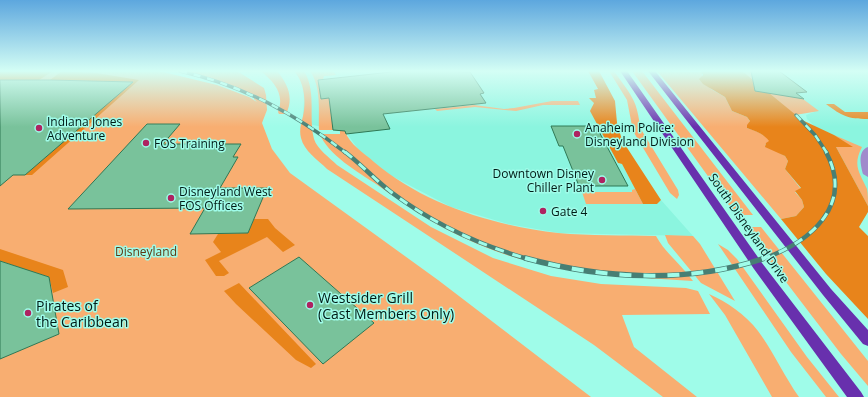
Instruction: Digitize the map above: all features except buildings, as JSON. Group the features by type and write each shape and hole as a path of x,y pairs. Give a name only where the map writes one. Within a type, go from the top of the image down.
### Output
{"main road":[{"name":"South Disneyland Drive","path":"635,90 758,266 856,397"},
{"name":"South Disneyland Drive","path":"665,90 868,340"}],"street":[{"path":"868,150 864,160 868,174"}],"shaded area":[{"path":"123,90 128,90 32,175 25,175"},
{"path":"303,90 598,90 594,90 597,98 592,100 594,103 592,105 619,164 622,164 643,204 657,204 661,200 693,236 559,233 508,224 451,207 386,173 358,149 345,131 333,130 332,126 308,124 303,116"},
{"path":"594,90 609,90 615,101 617,123 622,140 661,200 657,204 643,204 622,164 618,163 590,111 594,103 589,98 596,98"},
{"path":"712,90 765,90 802,120 834,135 853,147 836,147 868,206 868,212 859,227 868,236 868,319 826,274 781,219 796,216 804,207 802,200 795,191 801,188 785,169 788,161 785,156 765,147 766,143 769,141 765,136 747,128 750,121 747,117 732,111 725,97"},
{"path":"802,90 868,90 868,206 836,147 807,119 806,115 814,112 794,93 806,93"},
{"path":"826,104 834,104 845,112 868,112 868,119 846,116"},
{"path":"254,219 268,219 275,228 295,245 283,252 267,237 219,261 229,273 224,276 216,276 205,260 221,252 213,242 218,234 248,233"},
{"path":"0,249 63,270 68,287 53,293 49,277 0,261"},
{"path":"239,283 316,364 311,368 296,360 224,291"}],"green space":[{"name":"Disneyland","path":"0,90 229,90 249,97 257,102 254,99 254,95 241,90 264,90 267,110 262,123 272,149 290,173 438,280 591,397 0,397"},
{"path":"277,90 288,90 289,91 290,102 286,114 279,114 278,112 280,106"},
{"path":"303,90 310,90 312,131 314,139 321,150 337,165 431,227 493,258 551,276 601,284 686,288 698,291 710,314 622,315 634,347 697,397 663,397 594,345 327,169 308,151 301,138 300,130 304,111"},
{"path":"317,90 320,90 321,99 329,98 333,130 319,130"},
{"path":"620,90 627,90 633,100 642,131 678,190 679,195 677,199 670,193 633,131 627,100"},
{"path":"645,90 656,90 753,215 736,215"},
{"path":"673,90 712,90 725,97 732,111 747,117 750,121 747,128 765,136 770,141 765,145 785,156 788,161 785,169 801,189 795,192 802,200 804,207 796,216 781,219"},
{"path":"759,90 804,90 807,92 795,93 819,111 795,115"},
{"path":"552,101 578,101 580,105 543,105 516,111 475,107 437,111 435,109 474,105 504,109"},
{"path":"340,130 345,131 347,136 357,148 393,177 437,201 485,219 534,230 582,235 656,236 664,248 693,281 633,277 574,270 517,258 488,248 449,231 427,218 336,156 329,149 320,134 340,134"},
{"path":"834,135 862,147 857,164 867,189 868,206 836,147 852,147"},
{"path":"635,189 643,204 586,204 582,192 632,192 632,190"},
{"path":"744,227 761,227 868,361 868,386 841,354"},
{"path":"665,235 693,236 700,244 735,301 701,283 668,243"},
{"path":"718,244 728,250 737,259 807,357 839,397 826,397 791,352"},
{"path":"709,294 735,309 753,325 769,347 788,381 799,397 772,397 725,315"}],"railway":[{"path":"238,90 288,113 346,153"},
{"path":"796,115 815,135 827,153"},
{"path":"345,152 385,187 423,214 474,240 525,258"},
{"path":"763,258 796,243 811,232 822,220 831,205 835,189 834,171 826,152"},
{"path":"525,258 584,271 645,276 706,272 763,258"}],"place":[{"name":"Indiana Jones Adventure","path":"39,128"},
{"name":"Anaheim Police: Disneyland Division","path":"577,134"},
{"name":"FOS Training","path":"146,143"},
{"name":"Downtown Disney Chiller Plant","path":"602,180"},
{"name":"Disneyland West FOS Offices","path":"171,198"},
{"name":"Gate 4","path":"543,211"},
{"name":"Westsider Grill (Cast Members Only)","path":"310,305"},
{"name":"Pirates of the Caribbean","path":"28,313"}]}
